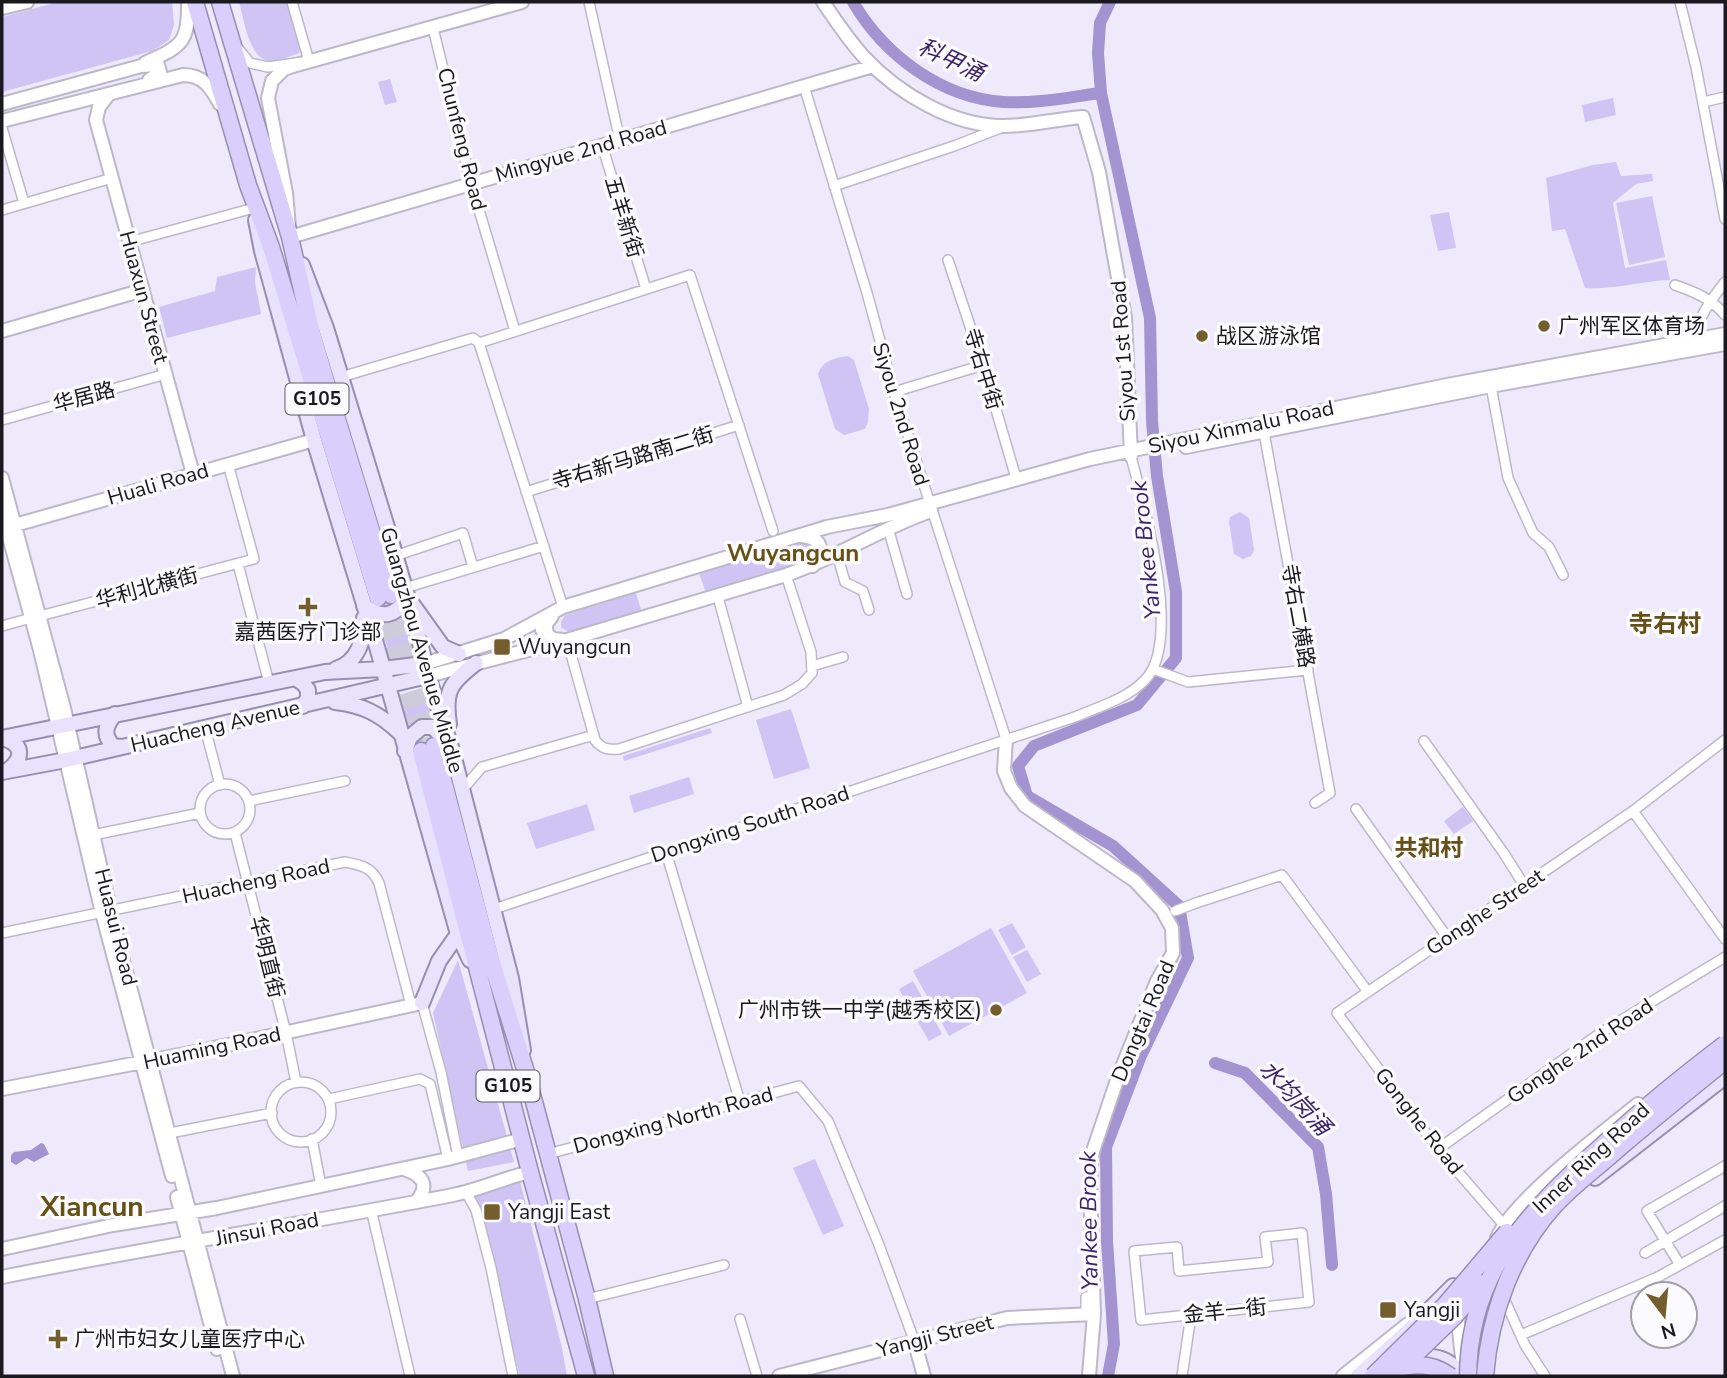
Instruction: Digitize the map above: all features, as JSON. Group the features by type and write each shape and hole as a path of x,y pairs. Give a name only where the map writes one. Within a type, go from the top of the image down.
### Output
{"highway":[{"name":"Guangzhou Avenue Middle","path":"195,2 254,205 271,247 389,597"},
{"name":"Guangzhou Avenue Middle","path":"220,2 290,237 312,330 389,597"},
{"name":"Guangzhou Avenue Middle","path":"420,749 586,1376"},
{"name":"Guangzhou Avenue Middle","path":"420,749 526,1072 597,1336 605,1376"},
{"name":"Inner Ring Road","path":"1472,1374 1473,1326 1480,1301 1495,1268 1516,1233 1561,1182 1629,1121 1725,1047"},
{"name":"Inner Ring Road","path":"1472,1374 1503,1291 1521,1254 1554,1207 1634,1135 1725,1061"},
{"path":"1373,1376 1446,1304 1547,1186 1629,1121"},
{"path":"1389,1374 1454,1317 1520,1240 1554,1207"},
{"name":"G105","path":"572,1329 578,1376"},
{"path":"597,1336 612,1376"},
{"path":"1389,1374 1397,1368 1423,1364 1440,1369 1450,1376"}],"main road":[{"name":"Guangzhou Avenue Middle","path":"254,205 262,251 314,440 426,670 452,750 517,1002 526,1072"},
{"name":"Guangzhou Avenue Middle","path":"290,237 322,316 395,555 389,597 377,647 400,733 420,749 457,933 487,1000"},
{"path":"325,672 345,666 357,652 364,634 389,597 443,647 459,654"},
{"path":"377,647 387,657 426,670"},
{"path":"452,750 447,711 448,693 456,680 476,663"},
{"path":"383,669 421,681 432,692"},
{"name":"Huacheng Avenue","path":"2,738 325,672 426,670"},
{"name":"Huacheng Avenue","path":"5,771 327,701 426,670"},
{"path":"295,678 303,682 308,690 303,706"},
{"path":"327,701 359,706 375,712 400,733"},
{"path":"115,714 105,730 107,739 113,746 123,747"},
{"path":"420,749 413,732 427,726 437,730 452,750"},
{"path":"2,738 11,740 18,746 20,755 16,764 5,771"},
{"path":"417,1004 457,933"},
{"path":"1357,1376 1604,1146 1725,1047"},
{"path":"1494,1266 1524,1237 1596,1177 1725,1077"},
{"path":"1389,1374 1420,1357 1437,1357 1472,1374 1484,1329 1524,1237"},
{"path":"1389,1374 1455,1313 1478,1282"}],"street":[{"path":"2,8 27,2"},
{"path":"141,66 166,53 184,39 187,30 187,2"},
{"path":"292,2 309,61"},
{"path":"290,237 286,193 268,98 272,81 277,75 284,69 309,61 433,28 484,7 522,2"},
{"path":"589,2 620,141"},
{"path":"823,2 873,66 908,93 946,113 976,123 1004,126"},
{"path":"1680,2 1703,102 1725,219"},
{"name":"Chunfeng Road","path":"433,28 471,183 515,331"},
{"path":"232,41 250,63 268,67 309,61"},
{"path":"2,104 155,63 160,69 156,76 139,85"},
{"name":"Mingyue 2nd Road","path":"290,237 873,66"},
{"path":"2,121 183,75 197,77 209,85 230,126"},
{"name":"Siyou 2nd Road","path":"804,86 894,392 1006,740"},
{"path":"65,105 84,110 96,120 99,107 109,94"},
{"path":"1703,102 1725,97"},
{"name":"Siyou 1st Road","path":"1004,126 1083,117 1099,172 1125,317 1134,453 1157,572 1163,626 1161,645 1153,669"},
{"name":"Huaxun Street","path":"96,120 193,474"},
{"path":"834,186 954,146 1004,126"},
{"path":"2,128 24,203"},
{"name":"五羊新街","path":"602,145 646,289"},
{"path":"2,210 112,178"},
{"path":"130,242 254,205"},
{"name":"寺右中街","path":"948,260 983,365 1016,478"},
{"path":"479,343 690,275 773,531"},
{"path":"1692,341 1701,316 1725,282"},
{"path":"1675,285 1710,300 1725,315"},
{"path":"2,331 143,290"},
{"name":"Siyou Xinmalu Road","path":"426,670 476,663 567,640 786,575 813,566 930,507 1016,478 1263,427 1447,385 1725,334"},
{"path":"341,377 473,338 479,343 563,607 551,617 542,630 546,628 547,634 553,639 567,640 593,735 600,747 619,749 784,695 802,684 812,673 811,652 786,575"},
{"name":"Siyou Xinmalu Road","path":"1263,427 1725,344"},
{"path":"894,392 983,365"},
{"name":"华居路","path":"2,420 166,374"},
{"path":"1491,386 1508,478 1533,533 1549,547 1563,575"},
{"name":"寺右新马路南二街","path":"526,492 739,425"},
{"name":"寺右二横路","path":"1263,427 1330,793 1315,803"},
{"name":"Huali Road","path":"8,527 314,440"},
{"name":"Siyou Xinmalu Road","path":"426,670 459,654 504,639 563,607 827,527 930,507 1134,453"},
{"name":"华利北横街","path":"2,626 254,559 228,464"},
{"name":"Huasui Road","path":"2,478 8,527"},
{"name":"Huasui Road","path":"2,512 36,617 106,912 186,1214 225,1376"},
{"path":"888,528 907,594"},
{"path":"395,555 463,533 473,567"},
{"path":"799,535 815,538 819,544 820,555 813,566"},
{"path":"389,597 473,567 544,546"},
{"path":"837,554 845,582 863,591 869,610"},
{"path":"237,564 269,683"},
{"path":"718,597 748,707"},
{"path":"812,666 843,657"},
{"path":"1006,740 1075,717 1132,691 1147,679 1153,669 1188,682 1308,670"},
{"path":"205,728 220,785"},
{"path":"463,789 482,767 593,735"},
{"name":"Dongxing South Road","path":"494,908 1006,740"},
{"name":"Dongtai Road","path":"1006,740 1004,771 1011,788 1025,806 1135,881 1170,913 1172,928 1173,953 1152,993 1118,1077 1092,1154 1089,1376"},
{"name":"Gonghe Street","path":"1337,1013 1633,811 1725,740"},
{"path":"1424,741 1524,885"},
{"name":"Huasui Road","path":"70,759 93,835 106,912"},
{"path":"249,801 345,781"},
{"path":"220,785 235,786 242,790 249,801 251,813 248,821 235,833 219,834 212,831 205,825 200,813 205,794 220,785"},
{"path":"1356,809 1447,937"},
{"path":"1633,811 1725,939"},
{"path":"93,835 200,813"},
{"name":"华明直街","path":"235,833 296,1082"},
{"path":"666,852 740,1102"},
{"name":"Huacheng Road","path":"2,933 345,862 368,868 375,874 417,1004"},
{"path":"1170,913 1282,875 1368,992"},
{"name":"Gonghe 2nd Road","path":"1438,1149 1602,1032 1725,957"},
{"path":"417,1004 441,1072 453,1157"},
{"name":"Huaming Road","path":"2,1089 146,1062 417,1004"},
{"name":"Gonghe Road","path":"1337,1013 1438,1149 1504,1225"},
{"path":"1494,1247 1504,1225 1572,1159 1691,1061 1725,1047"},
{"name":"Huasui Road","path":"146,1062 170,1133 186,1214"},
{"path":"328,1099 420,1079 427,1082 430,1084 453,1157"},
{"path":"296,1082 316,1085 328,1099 332,1111 330,1121 326,1130 312,1139 299,1142 282,1134 275,1127 272,1113 274,1099 279,1091 296,1082"},
{"name":"Dongxing North Road","path":"548,1154 799,1086 828,1121 879,1245 914,1340"},
{"path":"170,1133 272,1113"},
{"path":"312,1139 321,1186"},
{"name":"Jinsui Road","path":"2,1249 138,1220 186,1214 321,1186 522,1139"},
{"path":"1572,1159 1604,1146"},
{"path":"1680,1265 1647,1210 1725,1166"},
{"path":"403,1168 422,1178 424,1189 417,1200"},
{"name":"Jinsui Road","path":"2,1277 466,1192 530,1172"},
{"path":"466,1192 476,1210 513,1376"},
{"path":"1645,1254 1725,1206"},
{"path":"371,1209 410,1376"},
{"path":"1455,1313 1511,1242 1528,1215"},
{"name":"金羊一街","path":"1302,1233 1309,1302 1191,1315 1141,1320 1134,1251 1177,1247 1179,1271 1242,1265 1268,1262 1265,1237 1302,1233"},
{"path":"1521,1335 1603,1302 1725,1240"},
{"name":"Huasui Road","path":"193,1242 233,1376"},
{"path":"587,1298 724,1265"},
{"path":"1500,1289 1521,1335 1545,1376"},
{"path":"1086,1297 1090,1314"},
{"path":"1343,1376 1397,1332 1429,1310 1438,1308 1455,1313 1467,1322 1475,1335 1472,1374"},
{"name":"Yangji Street","path":"779,1376 1007,1318 1090,1314"},
{"path":"1182,1376 1191,1315"},
{"path":"740,1319 757,1376"},
{"path":"914,1340 924,1376"}],"shaded area":[{"path":"58,2 172,2 174,25 169,40 152,51 2,92 2,17"},
{"path":"239,2 290,2 302,42 299,53 272,61 258,55 249,38"},
{"path":"390,79 397,102 385,105 378,82"},
{"path":"1613,98 1616,115 1585,122 1582,105"},
{"path":"1616,162 1621,176 1652,174 1653,181 1636,184 1613,203 1625,268 1666,260 1670,280 1585,288 1565,229 1552,231 1546,178 1593,165"},
{"path":"1652,196 1665,257 1629,265 1616,203"},
{"path":"1449,212 1456,248 1438,251 1430,215"},
{"path":"256,267 255,282 261,314 167,338 159,307 215,291 217,277"},
{"path":"848,356 854,360 869,409 865,429 844,435 835,429 818,374 826,363"},
{"path":"1240,512 1249,518 1254,550 1251,556 1243,559 1234,554 1229,522 1230,517"},
{"path":"804,540 815,546 811,559 706,593 699,573"},
{"path":"636,593 642,613 571,634 561,627 565,615"},
{"path":"403,611 414,648 398,655 389,654 379,619"},
{"path":"423,692 433,721 412,724 408,729 400,698"},
{"path":"791,709 810,768 774,779 756,720"},
{"path":"710,728 712,733 624,761 623,756"},
{"path":"689,777 694,794 634,813 629,796"},
{"path":"587,804 595,830 536,849 527,823"},
{"path":"1463,807 1473,821 1454,834 1444,821"},
{"path":"1012,923 1026,947 1012,955 998,930"},
{"path":"991,928 1027,993 949,1036 913,971"},
{"path":"1027,950 1041,974 1027,982 1013,957"},
{"path":"458,960 514,1162 468,1171 433,1013"},
{"path":"913,981 927,1006 913,1013 899,989"},
{"path":"929,1009 942,1034 929,1041 915,1017"},
{"path":"41,1143 49,1154 34,1162 27,1158 16,1165 11,1162 14,1152 31,1150"},
{"path":"815,1159 844,1226 823,1235 793,1168"},
{"path":"519,1177 567,1376 520,1376 473,1192"}],"waterway":[{"name":"科甲涌","path":"853,2 866,21 898,56 937,83 958,92 1004,102 1053,100 1101,93"},
{"name":"Yankee Brook","path":"1108,1376 1114,1344 1107,1241 1106,1147 1140,1058 1188,958 1179,906 1113,846 1027,796 1018,766 1034,746 1137,705 1176,658 1176,592 1157,476 1152,421 1150,318 1101,93 1098,53 1100,23 1110,2"},
{"name":"水均岗涌","path":"1215,1063 1245,1073 1318,1147 1326,1194 1332,1265"}],"tunnel":[{"path":"391,597 434,746"},
{"path":"378,601 421,751"}],"place":[{"name":"广州军区体育场","path":"1544,326"},
{"name":"战区游泳馆","path":"1202,336"},
{"name":"嘉茜医疗门诊部","path":"308,607"},
{"name":"Wuyangcun","path":"502,647"},
{"name":"广州市铁一中学(越秀校区)","path":"996,1010"},
{"name":"Yangji East","path":"492,1212"},
{"name":"Yangji","path":"1388,1310"},
{"name":"广州市妇女儿童医疗中心","path":"58,1339"}],"district":[{"name":"Wuyangcun","path":"793,553"},
{"name":"寺右村","path":"1665,624"},
{"name":"共和村","path":"1429,848"},
{"name":"Xiancun","path":"92,1207"}]}
